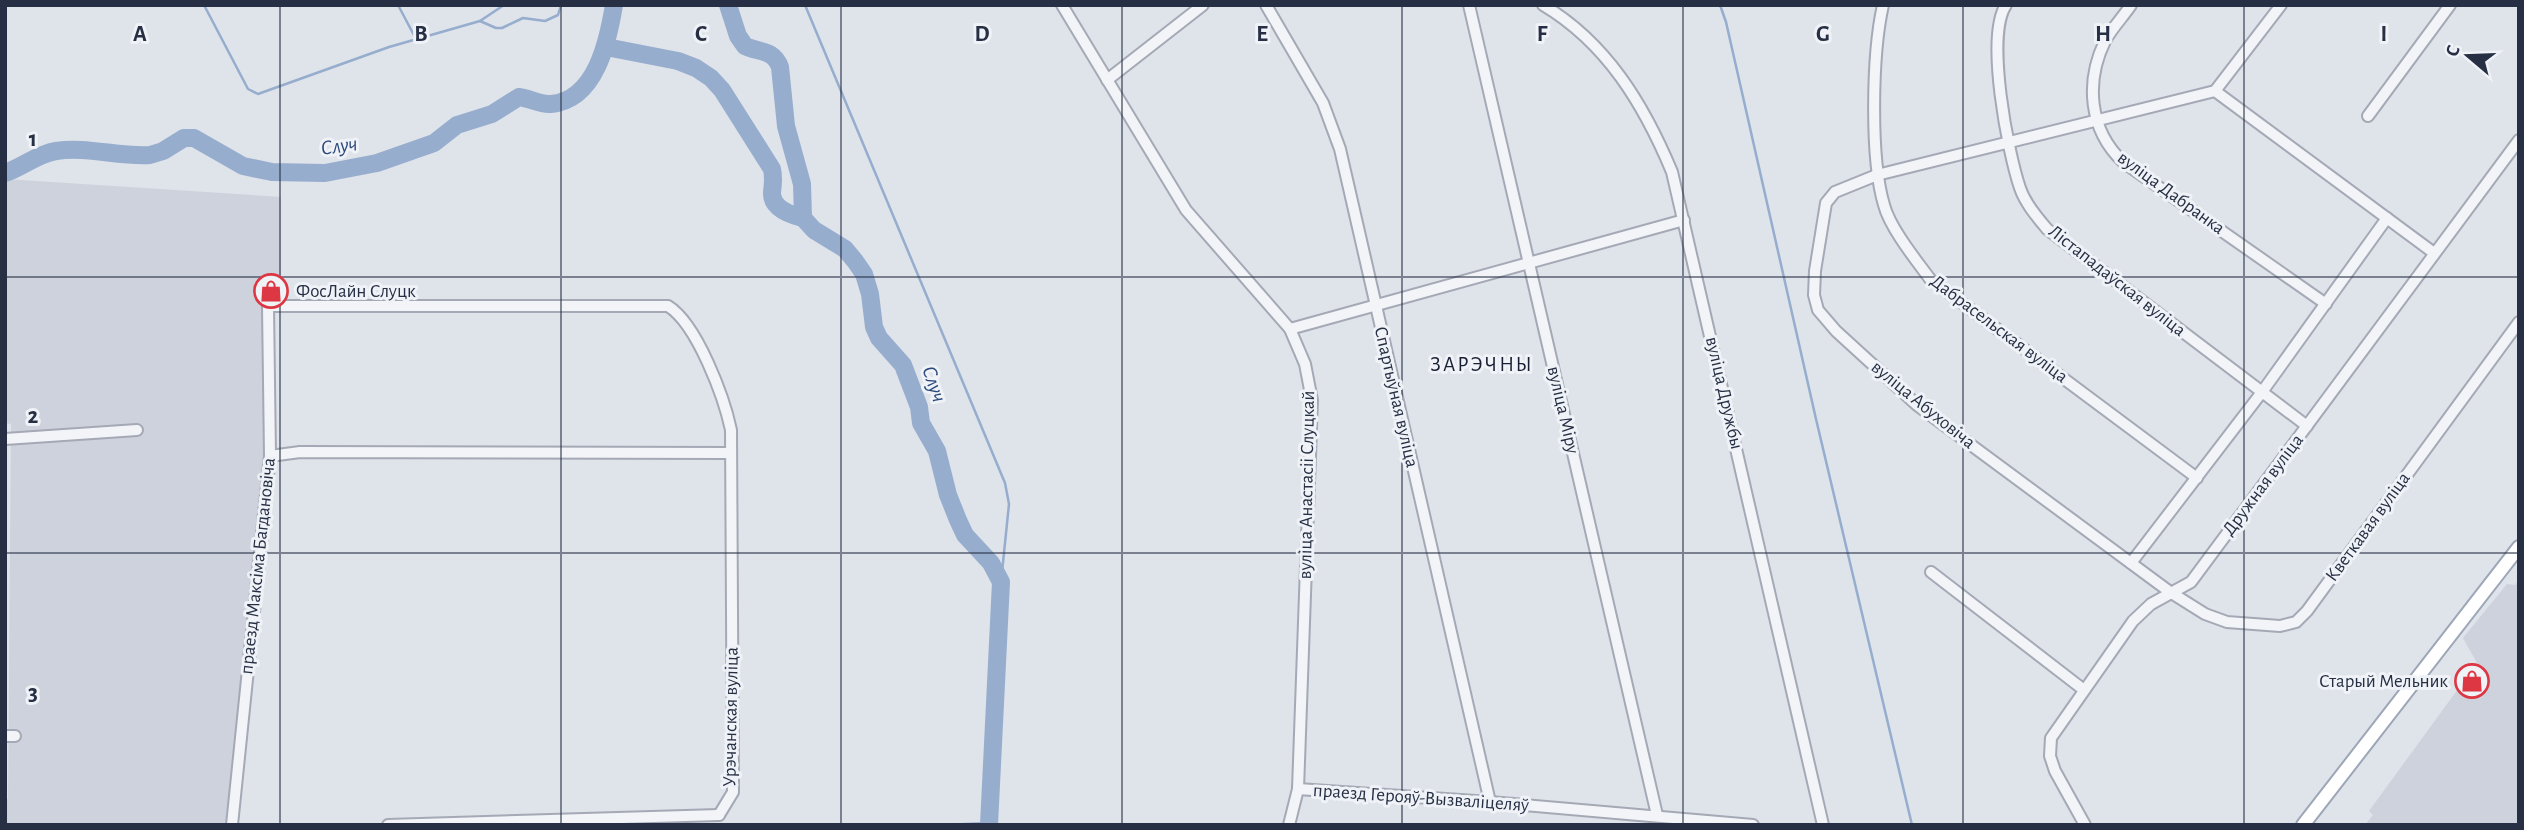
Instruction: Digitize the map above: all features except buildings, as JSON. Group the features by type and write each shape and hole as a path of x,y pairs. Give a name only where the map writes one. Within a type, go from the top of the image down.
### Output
{"main road":[{"path":"2303,825 2519,547"}],"street":[{"name":"вуліца Анастасіі Слуцкай","path":"1062,5 1186,211 1290,329 1305,364 1312,400 1298,789 1289,825"},
{"path":"1107,80 1203,5"},
{"name":"Спартыўная вуліца","path":"1266,5 1323,103 1339,149 1490,802"},
{"name":"вуліца Міру","path":"1469,5 1657,816"},
{"name":"вуліца Дружбы","path":"1543,5 1580,32 1609,60 1632,91 1656,134 1672,172 1823,825"},
{"name":"Дабрасельская вуліца","path":"1883,5 1874,89 1877,175 1884,208 1912,255 1930,279 2197,478"},
{"name":"Лістападаўская вуліца","path":"2006,5 1997,38 1998,80 2009,142 2020,190 2047,229 2307,426"},
{"name":"вуліца Дабранка","path":"2131,5 2106,38 2098,58 2094,89 2095,120 2105,141 2123,162 2326,304"},
{"path":"2281,5 2215,91 2434,253"},
{"path":"2368,116 2450,5"},
{"name":"вуліца Абуховіча","path":"2170,592 1917,405 1836,331 1818,310 1814,295 1815,271 1822,217 1826,203 1835,192 1877,175 2215,91"},
{"name":"Дружная вуліца","path":"2085,825 2055,771 2050,756 2051,738 2133,621 2151,604 2191,582 2519,140"},
{"path":"2131,563 2262,392 2387,218"},
{"path":"1290,329 1684,220"},
{"name":"Урэчанская вуліца","path":"268,306 668,306 685,320 726,407 731,430 733,792 720,820 388,825"},
{"name":"праезд Максіма Багдановіча","path":"232,825 270,456 268,306"},
{"name":"Кветкавая вуліца","path":"2170,592 2205,614 2227,622 2280,626 2296,622 2307,611 2519,322"},
{"path":"5,439 137,430"},
{"path":"270,456 300,452 730,453"},
{"path":"1931,572 2084,690"},
{"name":"праезд Герояў-Вызваліцеляў","path":"1298,789 1490,802 1753,825"}],"shaded area":[{"path":"5,179 281,197 281,301 265,301 267,466 226,825 5,825 5,800 8,799 11,424 5,423"},
{"path":"2519,580 2519,825 2365,825 2373,815 2369,811 2477,663 2463,638 2507,584 2515,585"}],"waterway":[{"path":"204,5 248,89 258,94 389,47 480,21 504,5"},
{"path":"398,5 416,39"},
{"path":"480,21 496,28 523,18 545,21 558,15 561,5"},
{"name":"Случ","path":"5,173 56,151 150,155 163,151 184,138 194,138 243,166 272,172 325,173 377,163 434,143 457,125 492,114 519,97 551,104 566,100 579,92 597,66 608,35 614,5"},
{"name":"Случ","path":"728,5 738,36 745,46 770,54 780,67 786,126 802,184 803,218 814,230 845,249 864,274 870,294 874,327 879,338 903,365 919,407 921,423 937,451 948,495 958,520 965,535 991,563 1001,582 989,825"},
{"path":"805,5 1005,483 1009,504 1001,582"},
{"path":"1720,5 1912,825"},
{"path":"606,47 678,61 711,78 722,90 772,169 775,202 788,213 803,218"},
{"path":"941,825 989,823"}],"place":[{"name":"ФосЛайн Слуцк","path":"271,291"},
{"name":"Старый Мельник","path":"2472,681"}],"district":[{"name":"ЗАРЭЧНЫ","path":"1482,364"}]}
